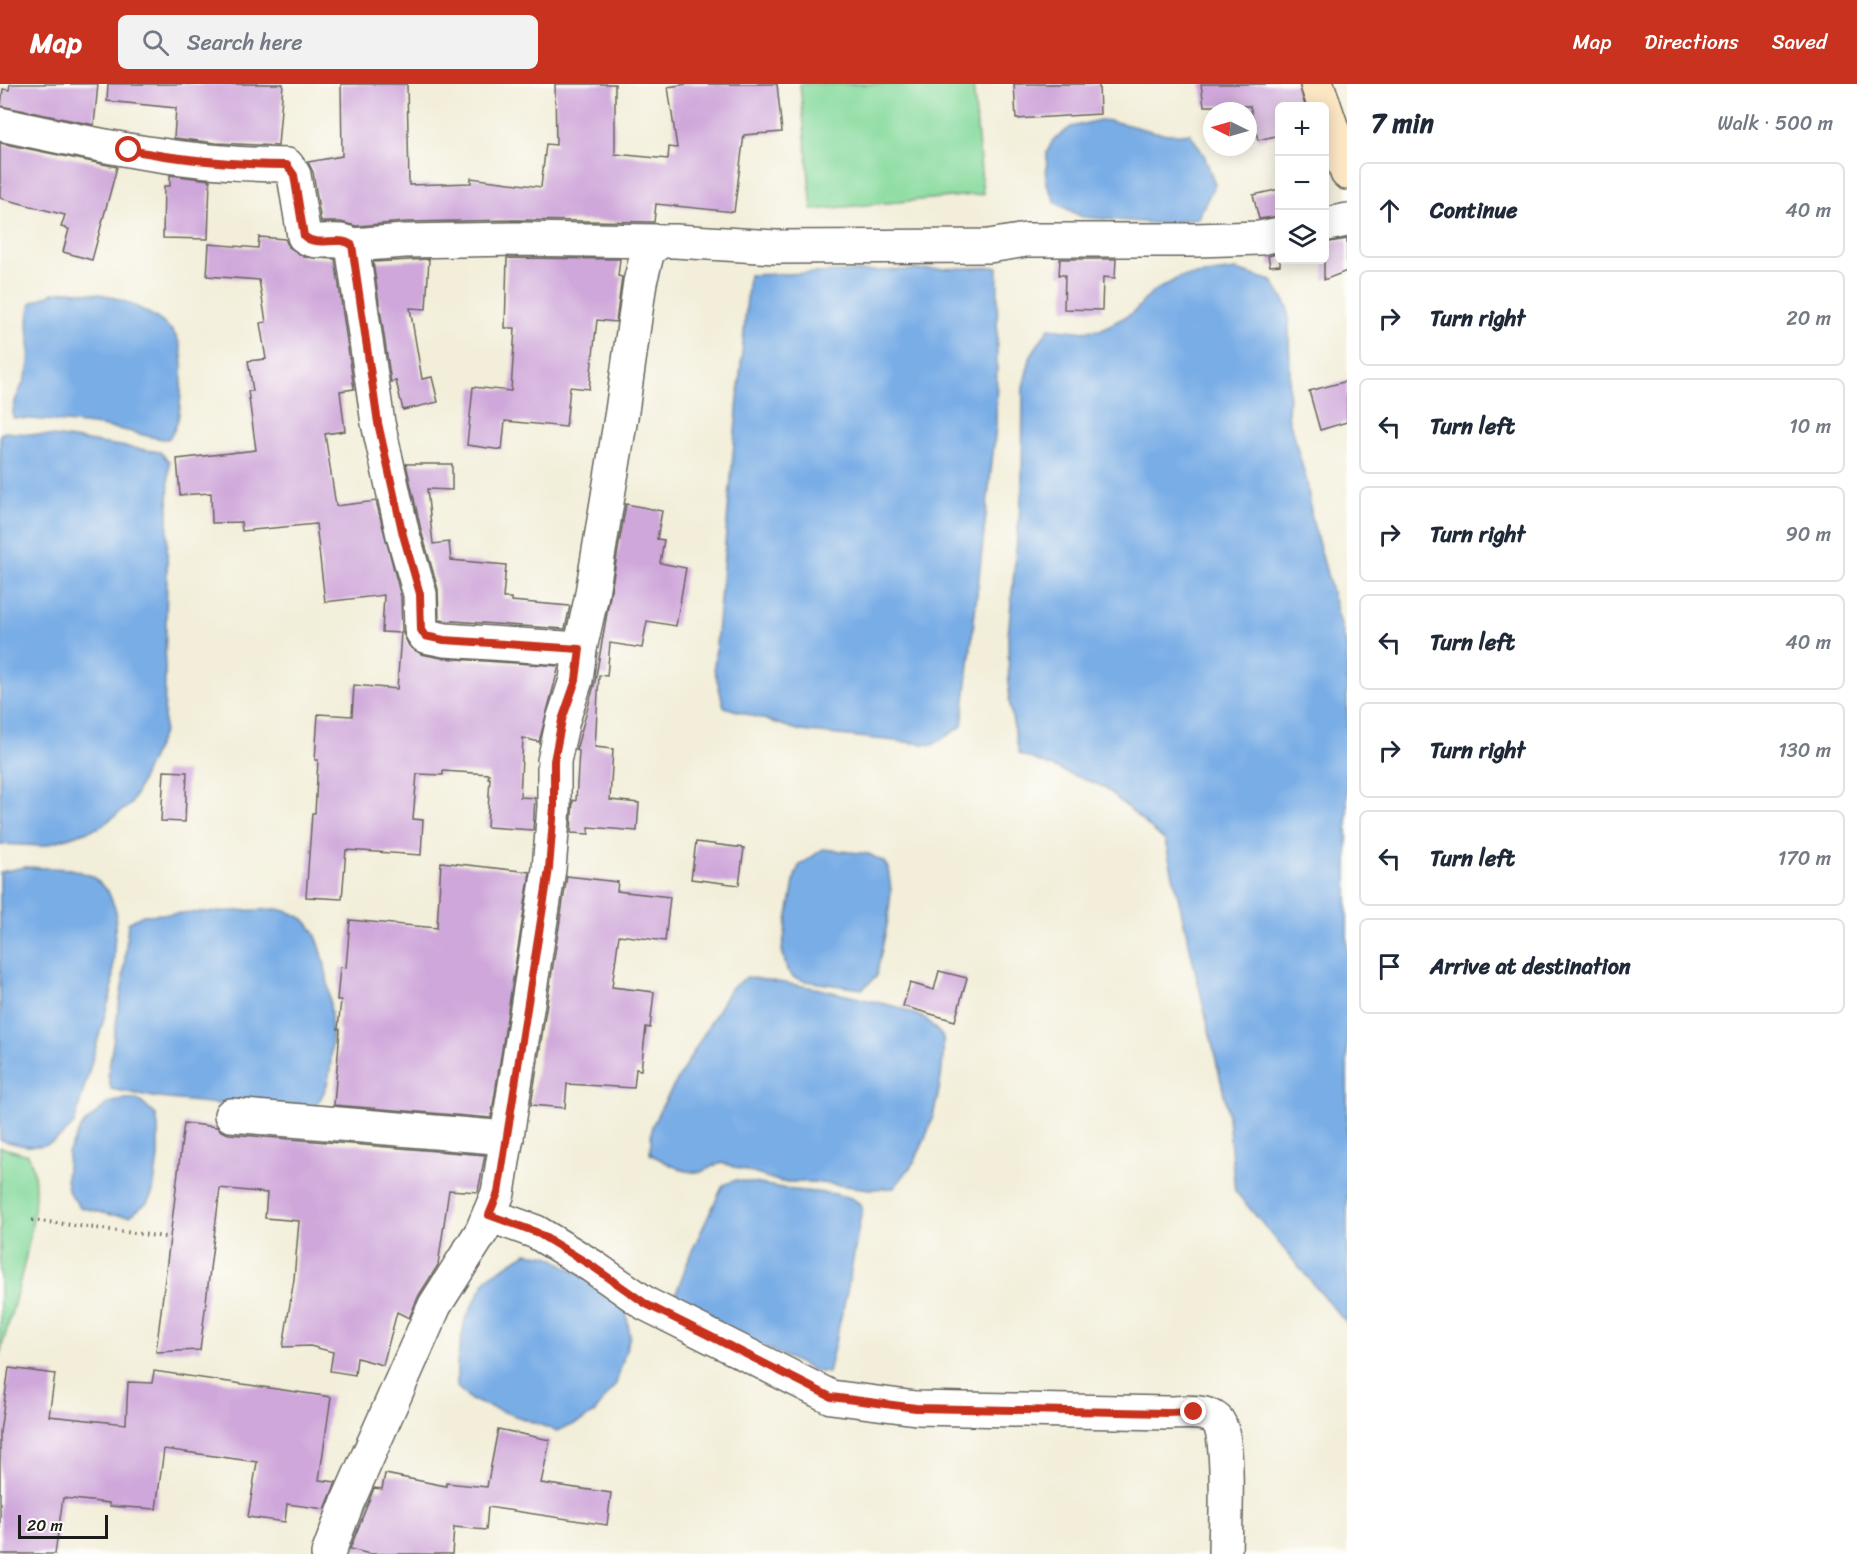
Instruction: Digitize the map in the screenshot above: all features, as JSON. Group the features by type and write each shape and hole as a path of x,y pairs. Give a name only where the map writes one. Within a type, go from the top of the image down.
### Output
{"street":[{"path":"1317,84 1347,173"},
{"path":"0,124 70,140 168,157 238,165 287,165 294,175 304,236 307,239 319,241 343,240 352,245 405,241 515,239 660,241 775,247 977,246 1026,240 1206,240 1260,238 1275,235"},
{"path":"1329,224 1347,220"},
{"path":"328,1554 348,1501 435,1305 482,1231 498,1193 549,869 554,807 554,761 562,720 576,680 591,599 622,411 640,282 648,251 660,241"},
{"path":"352,245 378,423 403,535 420,594 421,630 425,636 444,640 580,649"},
{"path":"231,1115 507,1138"},
{"path":"489,1215 536,1232 592,1266 646,1304 831,1397 916,1408 1194,1412 1215,1418 1220,1424 1225,1442 1225,1554"}],"path":[{"path":"32,1220 165,1237"}],"green space":[{"path":"800,84 973,84 983,194 812,210"},
{"path":"0,1147 28,1155 34,1173 35,1196 27,1253 0,1354"}],"water":[{"path":"1100,120 1166,134 1190,133 1204,156 1215,184 1198,218 1164,224 1082,217 1056,203 1046,182 1047,152 1053,140 1071,127"},
{"path":"998,267 996,427 962,726 933,745 801,731 724,707 714,668 749,275"},
{"path":"1236,270 1272,281 1288,307 1290,368 1288,416 1307,482 1312,519 1347,647 1347,1324 1235,1191 1227,1107 1165,841 1104,787 1019,754 1009,701 1008,636 1022,487 1023,387 1031,355 1049,328 1077,331 1100,330 1133,313 1151,293 1180,277"},
{"path":"67,291 99,294 123,301 156,318 173,332 180,346 182,371 179,416 168,439 96,425 13,418 14,404 28,369 30,352 28,319 31,303 54,293"},
{"path":"5,432 53,436 160,452 169,461 164,731 131,804 100,827 43,846 0,844 0,434"},
{"path":"823,849 869,854 884,862 888,868 891,890 888,920 876,977 862,989 805,981 793,977 787,970 782,950 795,876 799,866"},
{"path":"24,867 71,869 92,876 108,891 116,911 112,990 74,1124 57,1140 40,1146 0,1140 0,872"},
{"path":"278,909 300,917 310,926 323,957 327,978 332,1046 330,1066 325,1089 312,1109 287,1111 159,1098 111,1089 108,1074 123,981 128,923 143,915"},
{"path":"747,977 815,988 898,1007 926,1019 943,1037 940,1085 927,1133 914,1162 894,1188 870,1189 813,1182 781,1182 722,1163 703,1171 694,1172 674,1166 650,1154 652,1126 662,1106 730,989"},
{"path":"137,1099 156,1115 158,1127 158,1157 153,1192 147,1203 130,1216 111,1215 80,1207 69,1193 66,1180 68,1153 81,1127 108,1103"},
{"path":"736,1180 835,1194 851,1198 859,1203 862,1209 848,1287 828,1373 815,1371 676,1304 674,1299 690,1255 723,1185"},
{"path":"526,1253 549,1256 611,1293 626,1312 630,1336 616,1384 595,1412 582,1421 557,1431 471,1400 457,1387 457,1363 465,1320 487,1278"}],"building":[{"path":"10,84 98,84 94,125 1,106 3,89 9,90"},
{"path":"108,84 283,84 278,146 174,138 176,108 107,101"},
{"path":"341,84 407,84 409,185 471,183 471,178 541,187 546,144 556,145 555,84 615,84 615,154 668,159 669,147 677,148 668,87 687,84 777,84 782,132 744,135 734,212 656,204 654,222 515,220 405,222 356,226 341,222 321,222 313,172 308,162 342,156"},
{"path":"1014,84 1099,84 1100,114 1016,119"},
{"path":"1201,84 1299,84 1304,102 1275,102 1275,136 1258,140 1257,102 1203,102"},
{"path":"0,143 117,167 92,260 63,252 69,229 61,227 65,215 0,198"},
{"path":"170,175 210,180 208,239 163,238 164,186 170,186"},
{"path":"1275,190 1275,217 1259,219 1253,195"},
{"path":"259,237 285,239 289,247 304,257 335,259 354,389 340,391 345,431 325,434 336,506 376,501 401,597 402,631 409,646 421,654 441,658 559,666 539,742 523,738 520,797 535,798 533,830 487,827 489,774 443,771 443,775 417,774 413,819 423,820 421,855 346,850 342,899 306,897 312,813 315,813 318,714 352,716 354,685 397,689 401,633 382,632 384,595 325,602 316,524 242,531 241,522 212,523 211,493 180,495 177,459 256,450 248,391 253,391 248,361 266,359 260,323 266,322 259,280 207,276 209,244 258,248"},
{"path":"1347,239 1347,271 1324,280 1324,264 1329,264 1329,242"},
{"path":"1275,254 1275,264 1280,265 1270,266 1268,256"},
{"path":"507,258 620,259 618,276 622,277 616,322 597,320 589,389 570,387 566,427 505,421 502,450 467,445 473,387 511,391 515,328 505,328"},
{"path":"429,259 426,309 410,308 422,379 432,377 438,402 403,410 396,381 391,382 373,262"},
{"path":"1060,259 1116,259 1115,278 1103,277 1102,310 1064,309 1065,275 1059,275"},
{"path":"1347,381 1347,422 1320,430 1309,391"},
{"path":"406,464 452,464 452,490 427,489 433,544 449,542 451,560 506,565 503,598 511,598 511,601 570,606 565,629 439,620 438,589 421,530"},
{"path":"626,504 662,511 657,539 664,540 660,563 686,568 676,626 647,621 642,648 610,643 607,676 599,675 595,747 613,749 610,800 639,803 637,831 589,827 589,834 571,833 573,800 576,801 579,751 576,750 595,682"},
{"path":"164,771 187,772 185,822 161,821"},
{"path":"696,842 744,848 739,885 691,879"},
{"path":"441,862 530,872 491,1118 334,1105 341,1000 337,1000 340,967 346,968 350,920 437,928"},
{"path":"567,876 618,882 617,891 670,897 665,941 619,935 612,987 654,992 650,1028 646,1027 641,1070 636,1069 634,1088 567,1084 565,1108 531,1105"},
{"path":"939,971 967,978 955,1021 903,1006 910,983 934,990"},
{"path":"184,1123 217,1127 229,1134 485,1155 478,1192 449,1190 438,1265 419,1295 409,1318 397,1312 383,1365 357,1358 355,1375 330,1371 333,1352 310,1346 283,1347 294,1279 299,1221 265,1218 267,1193 220,1188 200,1350 156,1352"},
{"path":"9,1368 55,1374 49,1416 126,1424 128,1382 152,1383 154,1371 331,1397 319,1480 336,1482 325,1509 287,1504 285,1522 248,1517 257,1462 164,1449 156,1509 109,1506 109,1503 63,1498 55,1554 0,1554 0,1432"},
{"path":"498,1429 550,1440 541,1483 611,1493 607,1525 488,1507 486,1530 454,1527 452,1554 370,1554 350,1549 374,1488 382,1489 385,1474 446,1486 446,1483 487,1487"}],"route":[{"path":"129,150 238,165 287,165 294,175 304,236 307,239 319,241 343,240 352,245 378,423 403,535 420,594 421,630 425,636 444,640 580,649 576,680 562,720 554,761 554,807 549,869 498,1193 489,1215 536,1232 592,1266 646,1304 831,1397 916,1408 1194,1412"}]}
